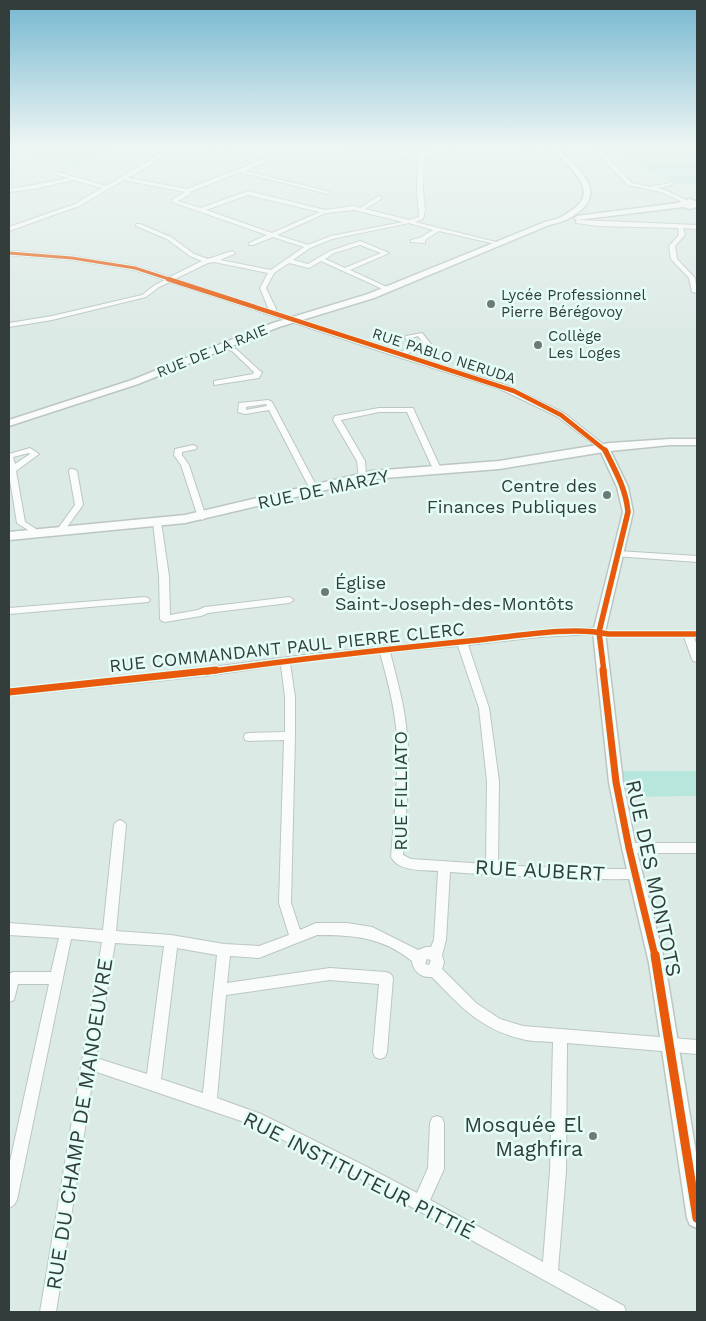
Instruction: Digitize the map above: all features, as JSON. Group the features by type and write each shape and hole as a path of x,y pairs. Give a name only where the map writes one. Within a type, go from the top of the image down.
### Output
{"main road":[{"name":"RUE DE MARZY","path":"9,536 202,516 362,477 499,465 604,448 670,442 697,442"}],"street":[{"path":"9,228 66,209"},
{"path":"197,209 308,247"},
{"path":"311,209 325,212"},
{"path":"251,244 325,212 349,209"},
{"path":"356,209 498,244"},
{"path":"271,313 273,309 262,288 272,272 308,247 331,238 416,220 422,216 421,209"},
{"path":"573,218 580,209"},
{"path":"573,218 588,218 648,209"},
{"path":"573,218 598,224 697,227"},
{"name":"RUE DE LA RAIE","path":"9,423 135,382 276,325 387,289 553,222 573,218"},
{"path":"138,225 169,238 192,254 207,261"},
{"path":"680,226 682,235 672,246 674,259 692,278 694,291 697,291"},
{"path":"422,239 438,229"},
{"path":"310,266 323,260 332,252 360,243 387,254 346,270"},
{"name":"RUE PABLO NERUDA","path":"9,253 113,263 172,279 400,356 514,391 561,415 604,448"},
{"path":"9,325 52,318 144,296 207,261 232,253"},
{"path":"214,260 272,272"},
{"path":"323,260 387,289"},
{"path":"289,261 317,268 332,264"},
{"path":"276,325 279,316"},
{"path":"218,383 256,376 258,372 234,350 224,346"},
{"path":"400,356 414,346"},
{"path":"408,399 408,409 437,469"},
{"path":"270,408 314,488"},
{"path":"362,477 361,461 336,420 361,413 408,409"},
{"path":"193,447 178,451 178,455 185,465 202,516"},
{"name":"RUE DES MONTOTS","path":"604,448 620,479 628,512 599,632 616,782 628,848 657,963 697,1218"},
{"path":"12,470 20,523 32,529 33,533"},
{"path":"62,531 79,506 73,471"},
{"path":"158,522 164,576 165,619 201,613 205,610 289,600"},
{"path":"618,554 697,559"},
{"path":"9,611 145,600"},
{"name":"RUE COMMANDANT PAUL PIERRE CLERC","path":"9,692 540,634 594,630 608,634 693,634"},
{"path":"693,634 697,659"},
{"path":"462,642 484,708 493,781 492,868"},
{"name":"RUE FILLIATO","path":"384,650 398,708 402,738 397,857 409,864 444,866"},
{"path":"285,661 290,697 285,903 296,937"},
{"path":"249,737 290,736"},
{"name":"RUE DU CHAMP DE MANOEUVRE","path":"48,1312 109,937 120,825"},
{"path":"628,848 697,848"},
{"path":"9,929 171,941 224,950 259,952 316,929 347,929 372,933 385,938 419,958 418,964 422,969 428,971 434,963 440,940 444,866"},
{"name":"RUE AUBERT","path":"444,866 492,868 564,875 635,874"},
{"path":"9,1200 64,934"},
{"path":"153,1082 171,941"},
{"path":"209,1102 224,950"},
{"path":"434,963 471,1008 496,1024 523,1034 697,1047"},
{"path":"219,990 330,974 386,978 380,1052"},
{"path":"9,996 14,978 56,978"},
{"path":"550,1276 558,1171 560,1036"},
{"name":"RUE INSTITUTEUR PITTIÉ","path":"89,1064 99,1065 153,1082 256,1119 364,1172 618,1312"},
{"path":"420,1204 436,1169 437,1123"}],"green space":[{"path":"622,771 697,771 697,796 626,797"}],"cycle path":[{"path":"9,253 72,258 135,268 514,391 561,415 604,448 620,479 627,499 628,512 599,632 616,782 629,848 657,963 697,1218"},
{"path":"9,692 205,672 311,657 540,634 594,631 608,634 697,634"}],"place":[{"name":"Lycée Professionnel Pierre Bérégovoy","path":"491,304"},
{"name":"Collège Les Loges","path":"538,345"},
{"name":"Centre des Finances Publiques","path":"607,495"},
{"name":"Église Saint-Joseph-des-Montôts","path":"325,592"},
{"name":"Mosquée El Maghfira","path":"593,1136"}]}
